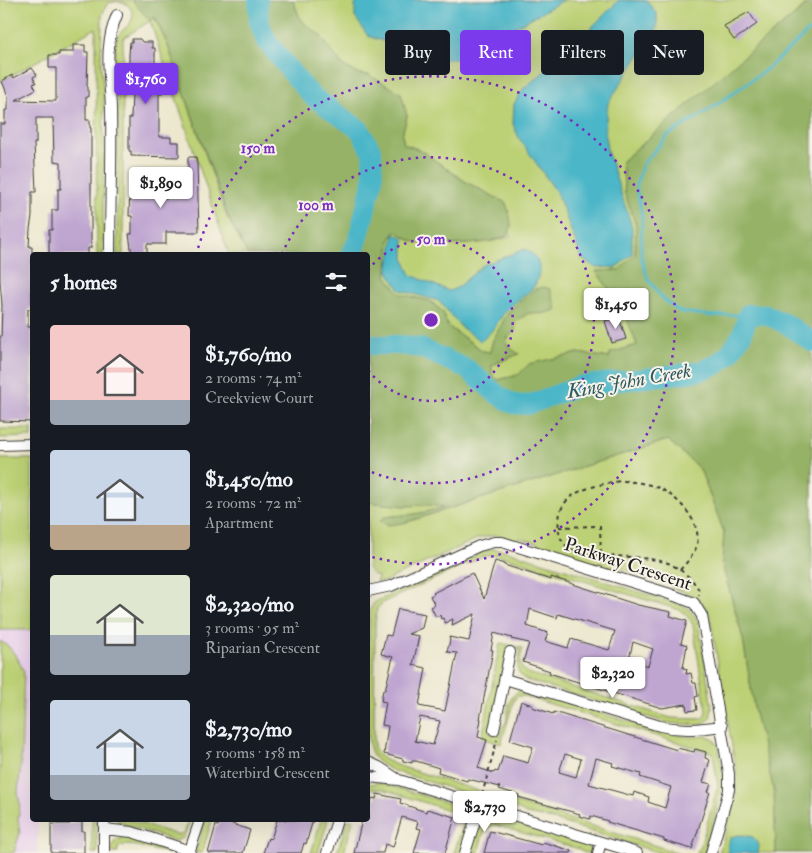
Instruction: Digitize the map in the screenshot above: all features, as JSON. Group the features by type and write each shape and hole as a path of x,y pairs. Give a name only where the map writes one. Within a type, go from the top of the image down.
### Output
{"street":[{"path":"110,252 111,111 108,49 110,30 117,15"},
{"path":"0,444 30,444"},
{"name":"Parkway Crescent","path":"370,591 391,586 478,546 502,542 694,603 702,616 729,774 729,790 711,853"},
{"path":"494,730 510,652"},
{"path":"505,679 678,730 722,726"},
{"path":"370,763 399,780"},
{"path":"370,777 399,780 637,853"},
{"path":"465,853 479,804"},
{"path":"104,853 104,824 190,852 199,822"},
{"path":"327,853 337,822"},
{"path":"598,853 601,842"}],"path":[{"path":"680,570 693,554 697,543 697,531 688,513 680,503 658,488 639,483 619,482 576,493 569,497 564,504 559,518 559,527 560,537 568,548 583,554 655,560 668,564 680,570 699,590 699,595 694,603"},
{"path":"559,527 600,526 601,556"},
{"path":"479,804 498,740 493,739 494,730"}],"shaded area":[{"path":"0,630 30,630 30,822 38,822 38,853 0,853"}],"green space":[{"path":"0,0 132,0 150,20 154,17 168,46 227,217 246,252 228,252 150,21 123,38 123,252 117,252 118,109 115,48 119,34 131,22 133,16 128,5 121,2 107,4 102,15 101,65 104,101 103,252 97,252 96,28 0,82"},
{"path":"132,0 293,0 299,16 305,24 320,35 342,65 359,74 369,75 401,93 407,116 402,135 404,144 420,150 466,182 506,203 511,226 509,233 493,241 447,245 412,241 396,231 390,239 386,276 400,294 430,301 443,312 447,325 483,351 490,352 493,340 509,311 535,289 544,287 550,289 557,310 542,314 529,313 515,322 515,331 508,338 507,343 508,346 519,354 492,365 492,374 498,380 518,375 529,364 578,353 609,358 610,353 637,345 624,310 596,271 619,270 635,254 636,225 625,194 622,161 812,1 812,853 776,853 774,791 755,713 743,639 722,564 724,532 700,469 668,440 403,523 388,525 380,521 384,517 416,514 445,507 428,505 404,506 370,502 370,252 246,252 228,217 168,46 155,17 150,21"},
{"path":"293,0 804,0 806,5 622,161 625,194 636,225 635,254 619,270 596,271 624,310 637,345 611,353 609,358 578,353 518,375 498,380 491,374 492,365 518,354 508,347 506,342 515,322 549,289 493,340 490,352 483,351 447,325 443,312 430,301 400,294 386,276 390,239 396,231 406,238 422,243 447,245 490,242 510,236 511,226 506,203 466,182 420,150 404,144 402,135 407,116 369,75 359,74 342,66 320,36 305,24 299,16"},
{"path":"0,429 30,429 30,437 0,438"},
{"path":"668,440 700,469 724,532 722,564 743,639 755,713 774,791 776,853 758,853 759,845 753,837 742,836 728,844 728,853 719,853 736,798 737,776 710,616 704,605 695,597 672,588 670,583 651,577 647,580 643,579 640,574 623,569 618,572 540,547 538,543 520,538 514,540 496,535 479,538 383,582 376,582 378,576 374,575 370,570 370,502 404,506 427,505 446,507 416,514 384,517 404,523"},
{"path":"0,459 30,459 30,630 0,630"},
{"path":"493,549 504,550 681,605 695,617 698,622 712,707 710,719 701,725 668,723 526,680 518,671 520,650 508,647 490,733 500,736 502,726 506,723 508,706 512,697 520,691 526,690 662,732 690,737 707,736 713,738 719,747 724,783 704,853 696,853 700,848 718,786 713,753 524,696 517,696 514,700 501,744 482,738 500,643 523,648 521,666 528,673 671,718 703,718 706,710 691,620 680,610 498,555 484,556 384,602 377,608 375,624 375,750 382,758 396,765 679,853 660,853 548,818 526,814 517,809 394,771 382,765 372,754 370,749 370,609 374,603 379,600"},
{"path":"0,641 8,646 17,657 24,672 21,763 18,792 20,832 14,853 0,853"},
{"path":"378,782 465,808 471,821 461,853 454,853 464,822 463,818 457,813 382,789 372,789 370,791 370,784"},
{"path":"496,818 574,840 585,845 591,853 584,853 579,849 495,825 487,828 481,840 478,853 472,853 479,830 485,822"},
{"path":"92,822 97,822 97,853 92,853"},
{"path":"119,822 136,822 178,835 183,833 187,822 189,822 184,837 176,841"},
{"path":"204,822 211,822 202,853 195,853"},
{"path":"320,822 327,822 318,853 311,853"},
{"path":"346,822 352,822 344,853 337,853"},
{"path":"125,837 171,850 175,853 126,845 119,846 117,853 110,853 115,841"}],"water":[{"path":"358,0 564,0 510,30 460,30 460,57 457,59 450,59 450,30 385,30 385,42 368,36 355,17 355,6"},
{"path":"619,0 647,1 657,14 656,30 634,30 634,63 608,103 605,128 607,150 632,227 632,254 617,267 596,268 582,259 557,193 519,138 513,124 514,104 523,89 541,74 624,75 624,30 589,30"},
{"path":"394,234 404,238 404,258 411,275 449,291 457,288 483,265 525,249 537,260 539,274 533,288 506,311 481,341 462,328 439,301 400,290 388,272"},
{"path":"739,835 753,837 759,845 758,853 728,853 728,844 731,837"}],"building":[{"path":"749,12 757,24 734,40 724,26"},
{"path":"132,39 152,42 152,48 155,48 155,75 162,75 162,94 159,94 159,137 171,137 171,142 179,142 179,157 131,156 131,151 129,151 129,118 131,118 132,94 129,94 129,55"},
{"path":"73,45 85,45 85,52 88,52 86,120 90,120 91,128 91,248 88,248 88,252 49,252 49,230 52,230 52,210 58,210 58,189 61,189 61,162 54,161 53,118 36,118 36,143 34,143 36,192 32,192 29,247 32,247 32,252 30,252 30,309 28,309 28,327 30,327 30,422 0,421 2,305 0,280 0,124 5,124 5,110 8,110 8,96 2,81 12,75 14,78 32,68 37,75 33,77 36,83 33,84 36,89 16,100 56,101 56,68 49,68 49,55 59,55 59,52 73,52"},
{"path":"188,157 196,157 199,232 166,232 166,244 147,244 147,252 132,252 129,234 132,234 132,216 129,216 131,173 165,173 165,198 186,197 188,194"},
{"path":"619,317 626,339 612,343 605,321"},
{"path":"495,561 551,580 551,577 638,605 671,612 670,616 687,621 681,643 687,645 683,668 687,669 686,674 691,673 693,683 696,683 698,696 695,697 697,710 687,711 686,704 662,708 549,673 550,671 523,662 529,643 494,633 491,650 493,650 478,737 487,740 478,768 494,773 495,771 498,772 503,756 528,763 533,747 510,740 521,701 553,714 554,712 677,750 677,748 694,752 695,749 706,752 705,758 710,760 703,782 711,784 708,792 710,792 692,849 608,821 591,816 590,819 579,816 580,814 518,797 519,795 499,789 500,787 468,779 467,781 438,772 439,768 416,761 412,761 412,763 403,761 403,759 384,754 388,726 382,725 386,702 381,701 393,657 381,654 386,635 391,636 398,609 425,614 422,628 408,634 419,636 413,665 426,668 419,706 445,711 457,653 447,652 449,637 469,641 475,614 452,625 453,619 445,623 440,615 436,617 431,607 435,605 430,596 472,573 484,599","holes":["530,609 557,618 558,614 615,631 609,650 571,639 568,648 545,641 548,633 527,626","633,642 653,649 648,666 629,660","420,717 440,721 433,745 415,741","565,754 581,759 576,777 559,772","596,758 613,763 612,766 641,774 640,777 671,787 665,808 648,802 649,797 634,792 633,796 589,784"]},
{"path":"377,794 401,799 400,803 426,812 427,809 455,817 445,853 414,853 421,829 416,828 418,822 402,817 393,847 385,844 383,853 354,853 362,822 370,822 370,802 372,798 376,799"},
{"path":"70,822 82,822 84,853 51,853 51,824 70,824"},
{"path":"219,822 232,822 232,824 250,830 243,853 208,853 216,825 218,826"},
{"path":"276,822 312,822 306,844 304,843 301,853 263,853 268,838 271,839"},
{"path":"490,831 542,845 543,842 572,851 571,853 484,853"}],"waterway":[{"name":"King John Creek","path":"258,0 259,21 266,40 312,96 360,130 372,152 373,180 357,243 352,252"},
{"path":"748,314 714,316 680,312 662,298 648,279 641,257 642,217 636,185 643,164 667,136 712,108 767,69 812,28"},
{"name":"King John Creek","path":"370,345 399,345 421,348 467,369 498,395 513,404 528,405 579,386 700,371 716,365 729,354 742,335 748,314 767,315 788,325 812,342"}]}
